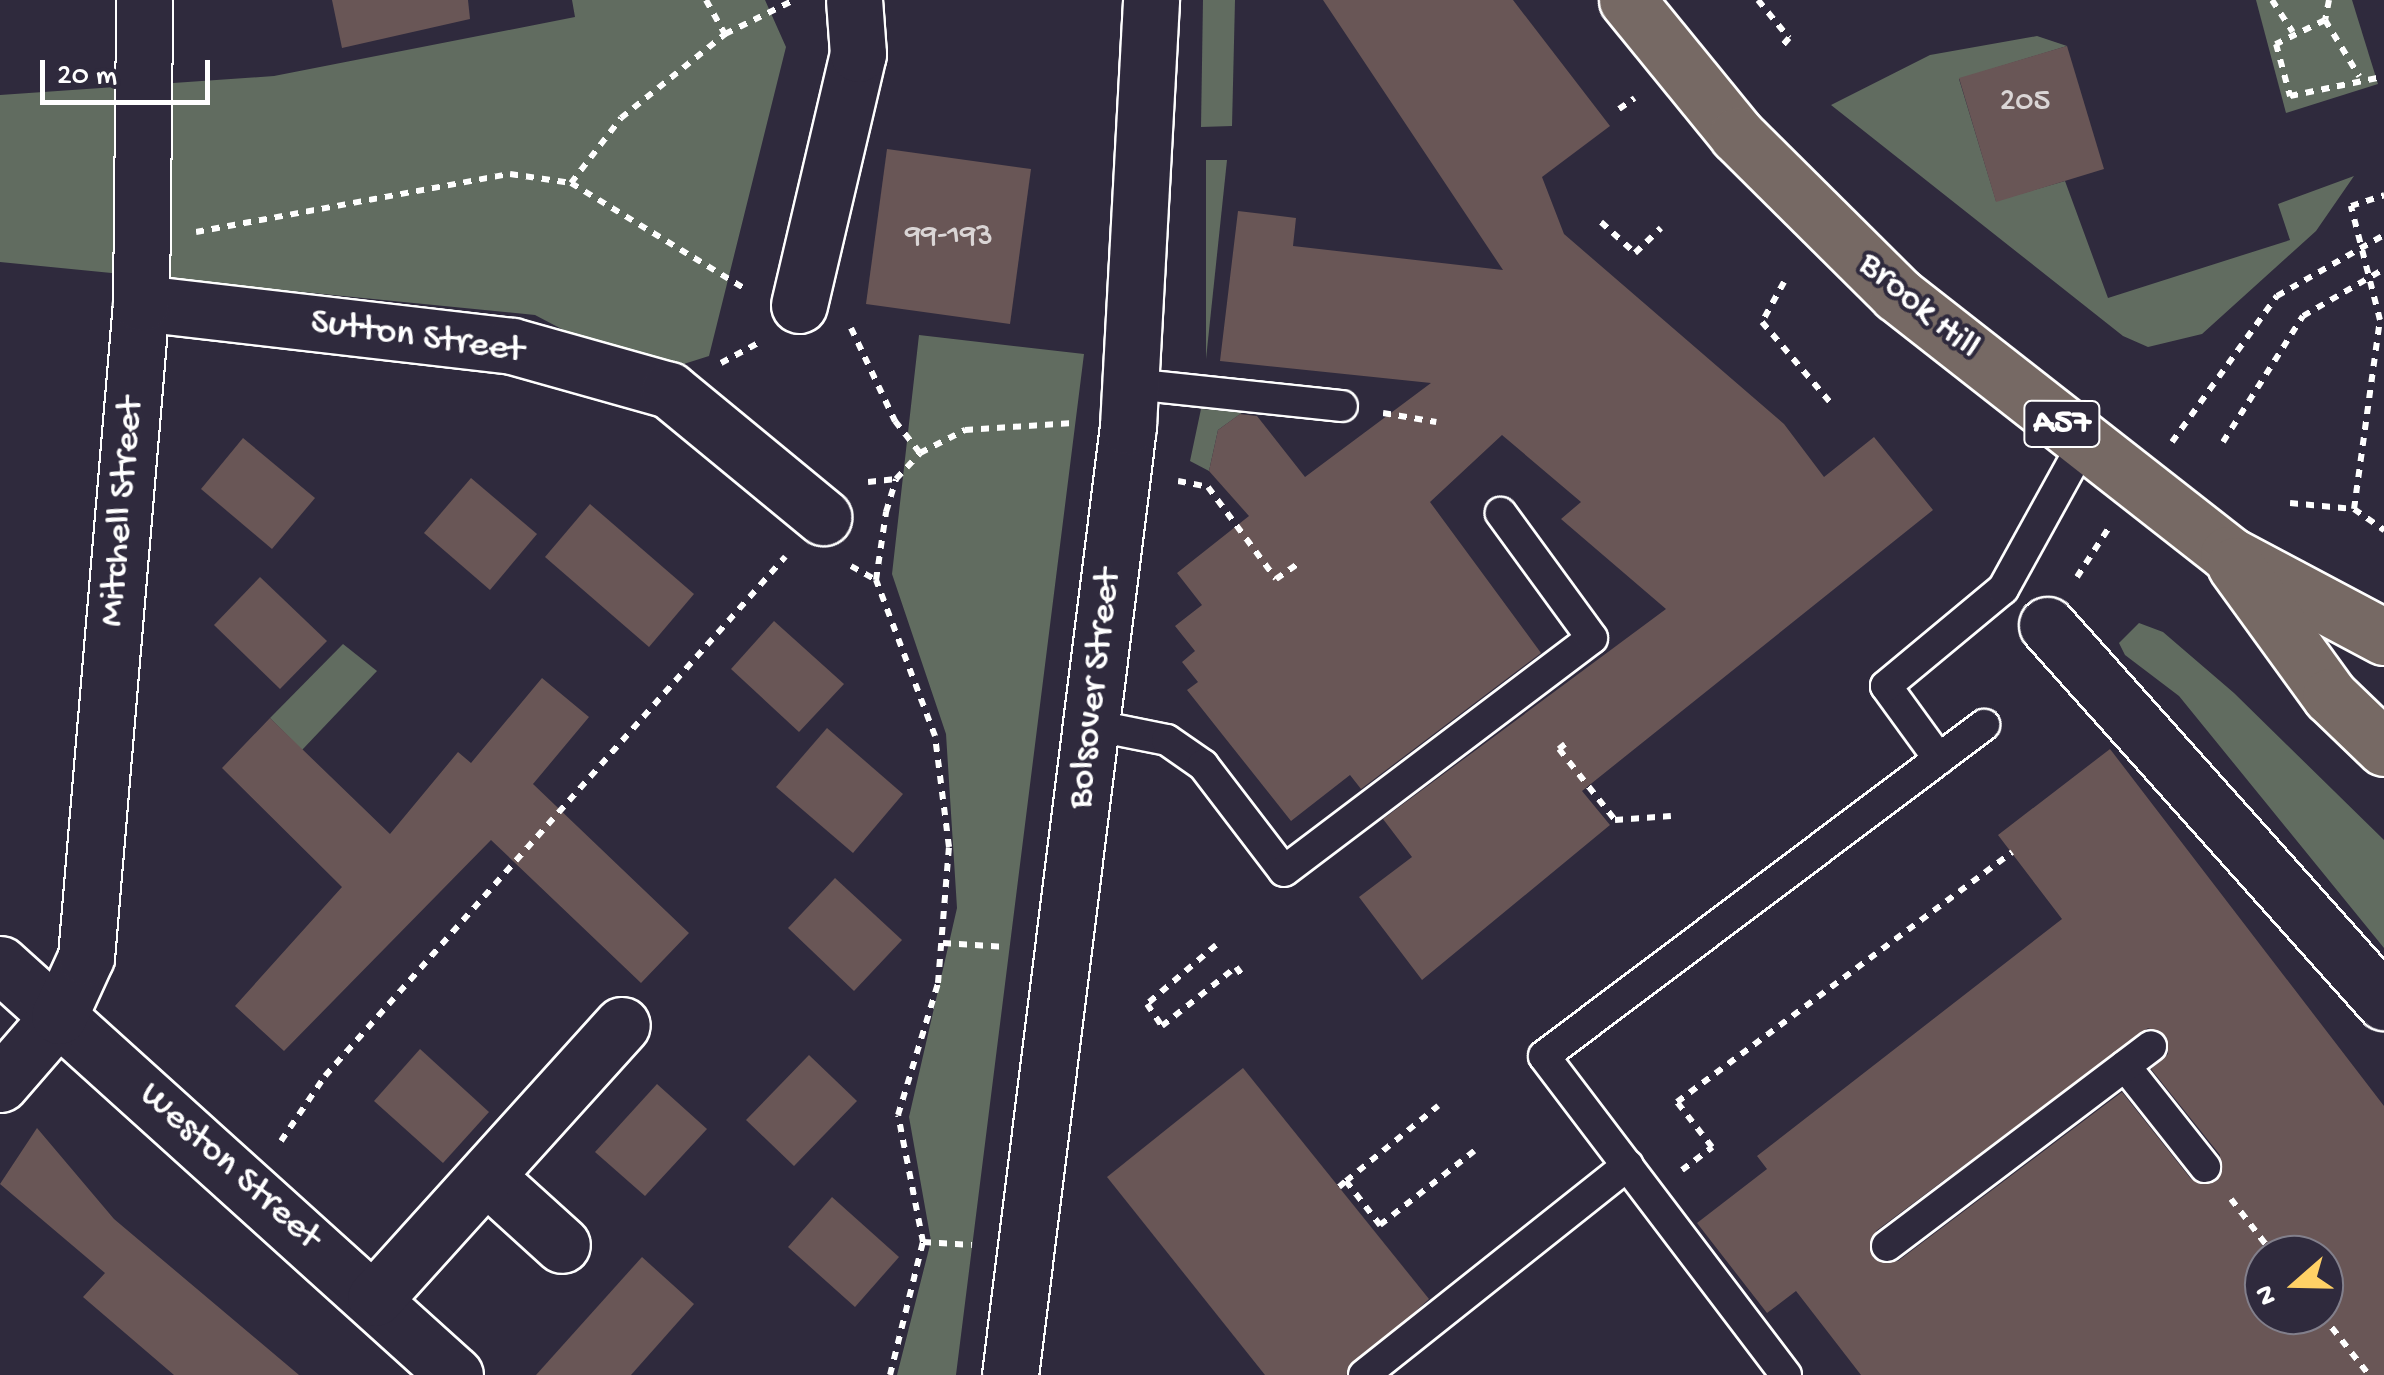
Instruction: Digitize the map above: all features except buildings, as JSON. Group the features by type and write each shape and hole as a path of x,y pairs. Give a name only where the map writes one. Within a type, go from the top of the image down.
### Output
{"main road":[{"name":"Brook Hill","path":"1639,6 1737,135 1828,230 2084,442 2228,554 2384,637"},
{"name":"Brook Hill","path":"2228,554 2330,696 2384,748"}],"street":[{"name":"Mitchell Street","path":"0,1084 59,1016 86,957 141,303 144,0"},
{"path":"799,305 858,54 854,0"},
{"name":"Bolsover Street","path":"1010,1375 1132,384 1151,0"},
{"name":"Sutton Street","path":"141,303 512,346 669,390 823,517"},
{"path":"2047,624 2384,1002"},
{"name":"Weston Street","path":"0,964 375,1298 434,1368"},
{"path":"375,1298 622,1026"},
{"path":"487,1177 562,1245"}],"lane":[{"path":"1132,384 1342,406"},
{"path":"1939,759 1886,686 2003,590 2084,442"},
{"path":"1092,725 1167,740 1203,764 1284,871 1592,638 1502,513"},
{"path":"1786,1375 1544,1056 1984,725"},
{"path":"1887,1246 2151,1046"},
{"path":"2125,1066 2205,1166"},
{"path":"1364,1375 1628,1165"}],"path":[{"path":"706,0 724,34"},
{"path":"571,183 622,118 724,34 794,0"},
{"path":"1758,0 1789,38 1782,46"},
{"path":"2272,0 2293,32"},
{"path":"2329,0 2325,20 2359,76"},
{"path":"2325,20 2293,32 2276,44 2290,96 2359,76 2377,78"},
{"path":"1619,109 1638,96"},
{"path":"142,245 442,182 510,174 571,183 641,220 704,271 848,318 859,356 920,452"},
{"path":"2354,509 2381,334 2352,206 2384,195"},
{"path":"1601,222 1635,253 1662,228"},
{"path":"2193,414 2278,296 2384,235"},
{"path":"2223,442 2303,316 2384,269"},
{"path":"1784,282 1762,322 1834,407"},
{"path":"669,390 769,337 799,305"},
{"path":"890,1375 923,1242 898,1116 943,943 949,847 935,736 876,580 896,480 920,452 965,430 1085,423"},
{"path":"1123,471 1208,486 1276,579 1300,563"},
{"path":"246,1182 324,1076 823,517 872,480 896,480"},
{"path":"2290,503 2354,509 2384,530"},
{"path":"1566,744 1559,749 1615,820 1671,816"},
{"path":"1649,1195 1712,1148 1676,1102 2012,852"},
{"path":"943,943 1024,948"},
{"path":"1216,945 1147,1004 1162,1026 1236,967 1244,978"},
{"path":"1438,1106 1343,1184 1380,1225 1474,1151"},
{"path":"2244,1216 2259,1235"},
{"path":"923,1242 984,1246"},
{"path":"2338,1335 2369,1375"}],"green space":[{"path":"572,0 765,0 786,47 709,356 649,375 535,315 0,262 0,95 274,76 575,17"},
{"path":"1203,0 1235,0 1232,126 1201,127"},
{"path":"2256,0 2352,0 2378,84 2286,113"},
{"path":"2037,36 2067,46 1959,79 1996,201 2065,181 2108,298 2290,240 2278,204 2354,176 2316,231 2202,334 2148,347 2123,336 1831,105 1930,55"},
{"path":"1206,160 1227,160 1206,359"},
{"path":"919,335 1084,354 956,1375 897,1375 931,1241 909,1117 957,908 946,734 892,574"},
{"path":"1201,409 1243,412 1218,430 1209,471 1190,461"},
{"path":"2139,623 2163,632 2234,693 2384,840 2384,948 2179,696 2125,655 2119,643"},
{"path":"343,644 377,671 302,750 270,718"}]}
